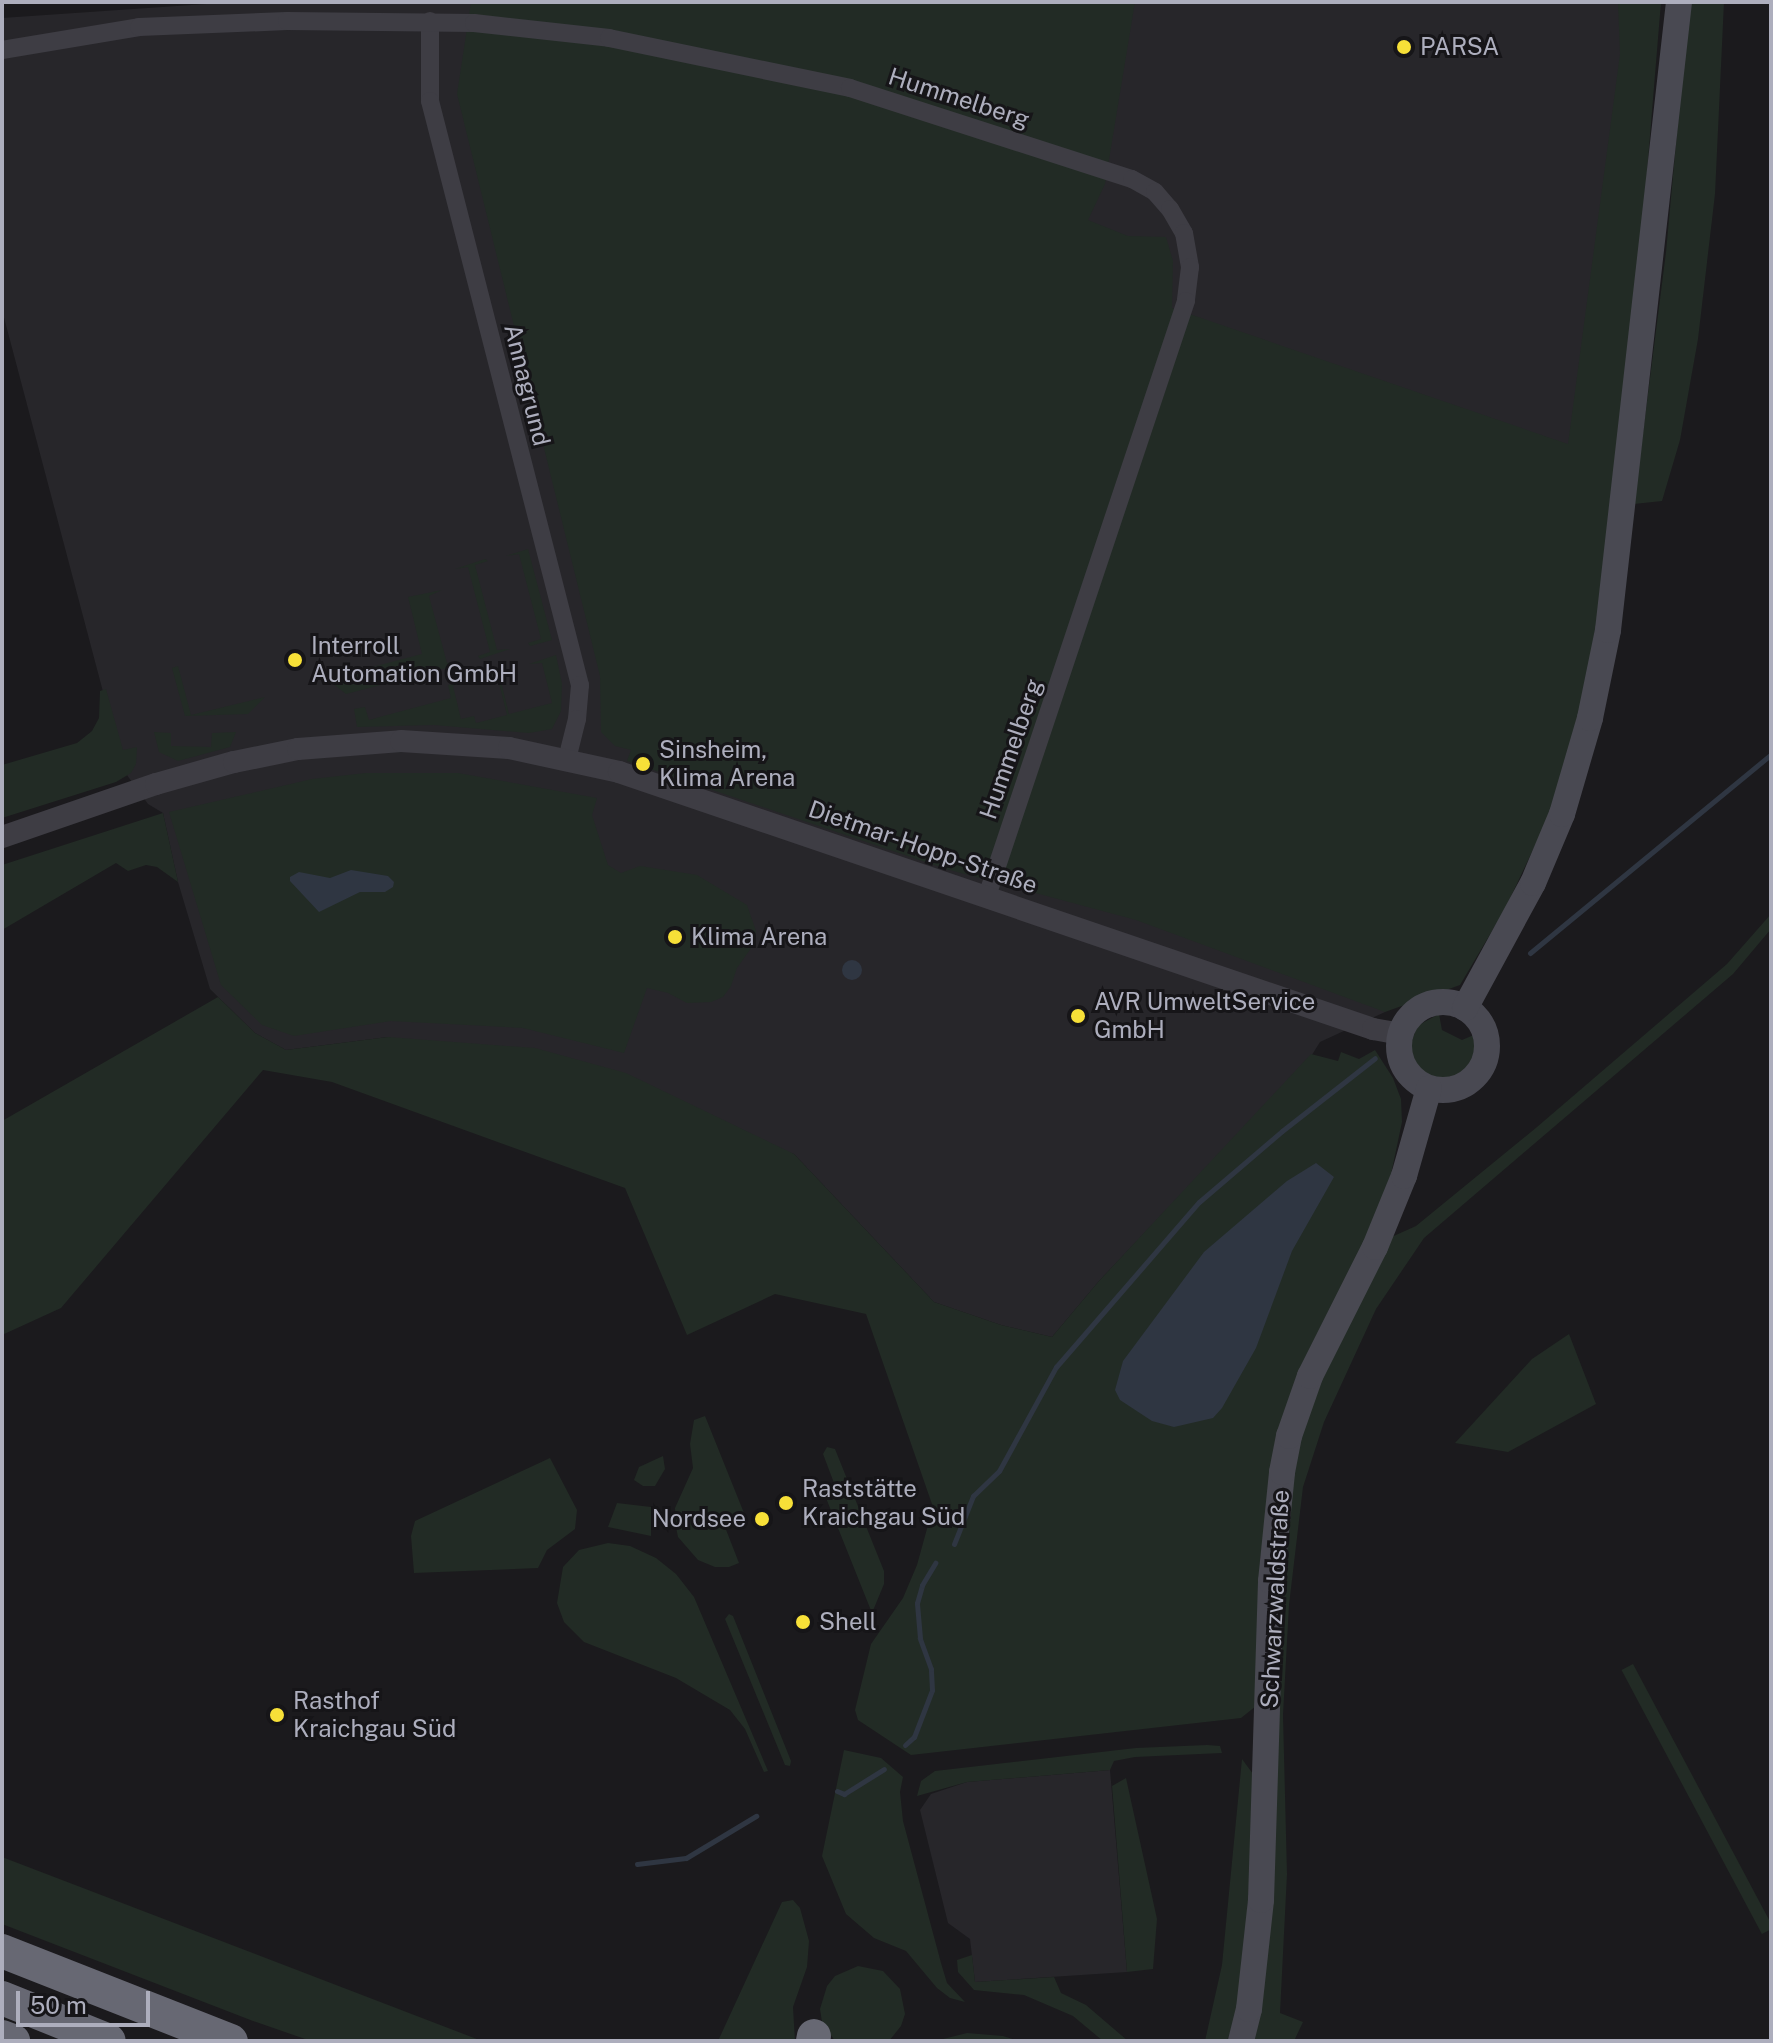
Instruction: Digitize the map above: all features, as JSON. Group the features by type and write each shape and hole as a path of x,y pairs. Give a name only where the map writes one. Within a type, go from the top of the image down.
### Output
{"highway":[{"path":"2,1951 231,2041"},
{"path":"2,1998 109,2041"},
{"path":"2,2037 13,2041"}],"main road":[{"path":"1465,1008 1533,883 1562,814 1590,718 1608,630 1679,2"},
{"path":"1450,1002 1465,1008 1478,1018 1486,1032 1488,1049 1484,1064 1475,1078 1461,1087 1445,1091 1429,1088 1414,1080 1404,1067 1399,1051 1401,1034 1413,1014 1426,1006 1450,1002"},
{"name":"Schwarzwaldstraße","path":"1241,2041 1249,2009 1261,1900 1271,1581 1282,1472 1289,1436 1310,1376 1375,1247 1404,1176 1429,1088"}],"street":[{"name":"Hummelberg","path":"2,50 139,27 287,21 430,21 609,38 850,88 1132,179 1155,192 1178,220 1190,267 1186,301 987,896"},
{"name":"Annagrund","path":"430,21 430,101 580,685 577,719 567,759"},
{"name":"Dietmar-Hopp-Straße","path":"2,837 156,784 234,762 298,749 371,743 447,742 509,748 619,772 1373,1029 1401,1034"}],"shaded area":[{"path":"471,2 1135,2 1105,184 1088,220 1128,236 1166,237 1173,261 1172,308 1568,444 1620,54 1618,2 1661,2 1630,379 1603,583 1584,696 1556,801 1505,909 1460,985 1385,1012 1136,920 946,869 627,761 631,750 615,746 601,732 600,676 457,94"},
{"path":"1636,2 1620,281 1440,898 1385,1012 1320,1042 1310,1058 1099,1281 1052,1337 1001,1325 934,1302 794,1154 388,1037 286,1050 255,1033 210,989 178,882 163,813 148,804 124,771 2,310 2,18 206,4"},
{"path":"1689,2 1724,2 1715,194 1698,339 1680,440 1662,501 1634,504 1666,252"},
{"path":"528,549 552,640 530,646 528,643 541,639 519,554 506,556"},
{"path":"485,559 488,561 475,565 497,650 510,649 480,659 478,656 490,652 468,567 455,569"},
{"path":"442,590 429,596 447,663 459,661 458,665 346,694 327,679 422,654 408,597"},
{"path":"556,655 562,684 561,711 552,729 529,733 434,725 357,727 354,709 365,707 369,720 451,698 448,685 465,681 453,686 461,719 474,716 476,723 507,715 497,675 483,676 510,669 499,674 509,714 552,703 542,663 529,664"},
{"path":"178,666 191,715 265,697 248,714 185,716 172,668"},
{"path":"106,689 123,750 137,747 136,764 131,773 116,782 2,818 2,765 77,743 92,731 99,718 100,691"},
{"path":"154,732 171,733 171,746 211,747 212,733 236,732 230,747 178,761 159,752"},
{"path":"366,773 458,773 597,798 592,815 608,865 621,873 640,866 697,875 747,905 756,931 754,944 737,968 731,986 723,997 711,1002 687,1003 668,993 647,988 624,1053 523,1028 391,1021 294,1036 262,1025 221,985 169,812 312,779"},
{"path":"163,813 178,882 157,867 146,865 128,871 116,863 2,930 2,865"},
{"path":"1771,914 1771,929 1733,974 1424,1238 1376,1309 1324,1422 1303,1487 1289,1605 1283,1715 1287,1874 1280,2013 1303,2022 1294,2041 1252,2041 1283,1508 1305,1413 1387,1239 1416,1226 1537,1127 1727,964"},
{"path":"218,997 255,1033 286,1050 388,1037 535,1048 626,1073 794,1154 934,1302 1001,1325 1052,1337 1099,1281 1311,1054 1338,1061 1341,1052 1359,1059 1375,1050 1393,1078 1401,1099 1402,1122 1386,1198 1273,1468 1260,1561 1256,1706 1241,1718 911,1755 858,1720 855,1710 871,1644 903,1598 917,1565 933,1507 866,1314 775,1294 687,1335 625,1188 332,1082 263,1070 61,1308 2,1335 2,1121"},
{"path":"1439,1014 1442,1030 1462,1040 1476,1034 1478,1043 1476,1060 1467,1074 1443,1083 1420,1073 1409,1050 1417,1026"},
{"path":"1569,1334 1596,1404 1508,1452 1455,1443 1532,1359"},
{"path":"705,1416 746,1518 725,1527 739,1563 729,1567 715,1567 698,1560 678,1537 676,1527 675,1508 693,1468 690,1444 694,1420"},
{"path":"827,1447 835,1449 884,1571 884,1584 872,1613 822,1488 834,1483 823,1454"},
{"path":"663,1456 665,1469 655,1486 643,1486 634,1480 639,1467"},
{"path":"550,1458 577,1510 575,1529 547,1550 538,1568 414,1573 411,1536 415,1521"},
{"path":"617,1503 651,1507 651,1536 608,1527"},
{"path":"608,1543 630,1546 656,1558 676,1574 694,1597 768,1771 764,1772 745,1729 730,1710 676,1678 584,1642 564,1622 557,1603 563,1567 579,1550"},
{"path":"729,1614 733,1616 791,1761 790,1766 785,1765 725,1619"},
{"path":"1633,1664 1771,1924 1771,1929 1762,1934 1622,1670"},
{"path":"1220,1746 1222,1753 1135,1757 1114,1761 1110,1770 967,1782 917,1796 921,1781 935,1771 1136,1748"},
{"path":"844,1750 881,1758 903,1777 900,1792 903,1821 941,1963 947,1983 965,2002 950,1998 937,1988 906,1951 874,1938 846,1914 822,1856"},
{"path":"1242,1759 1256,1778 1257,1794 1239,2008 1227,2041 1205,2041 1222,1965"},
{"path":"1110,1770 1127,1972 975,1982 970,1939 948,1923 920,1810 931,1794 967,1782"},
{"path":"1126,1778 1157,1919 1153,1969 1127,1972 1112,1786"},
{"path":"2,1857 482,2041 311,2041 253,2021 2,1924"},
{"path":"793,1900 800,1908 809,1941 807,1967 793,2007 795,2041 718,2041 782,1902"},
{"path":"972,1955 975,1982 1054,1977 1061,1993 1086,2005 1128,2041 1103,2041 1073,2016 1024,1995 974,1990 958,1972 957,1960"},
{"path":"858,1966 883,1971 900,1989 905,2014 901,2026 889,2041 835,2041 822,2022 820,2009 827,1986 835,1976"},
{"path":"967,2033 1003,2036 1019,2041 935,2041"}],"water":[{"path":"351,870 388,876 394,882 393,887 385,892 360,892 319,912 290,881 290,877 299,872 330,878"},
{"path":"852,960 859,963 862,970 859,977 852,980 845,977 842,970 845,963"},
{"path":"1316,1163 1334,1177 1292,1251 1256,1348 1222,1408 1213,1418 1174,1427 1152,1421 1120,1400 1115,1390 1123,1361 1204,1252 1287,1181"}],"waterway":[{"path":"1530,953 1771,754"},
{"path":"954,1544 973,1496 999,1471 1056,1367 1199,1202 1375,1058"},
{"path":"905,1745 914,1737 932,1690 931,1669 920,1638 917,1603 922,1585 935,1563"},
{"path":"837,1791 844,1794 884,1769"},
{"path":"637,1864 686,1858 756,1816"}],"place":[{"name":"PARSA","path":"1404,47"},
{"name":"Interroll Automation GmbH","path":"295,660"},
{"name":"Sinsheim, Klima Arena","path":"643,764"},
{"name":"Klima Arena","path":"675,937"},
{"name":"AVR UmweltService GmbH","path":"1078,1016"},
{"name":"Raststätte Kraichgau Süd","path":"786,1503"},
{"name":"Nordsee","path":"762,1519"},
{"name":"Shell","path":"803,1622"},
{"name":"Rasthof Kraichgau Süd","path":"277,1715"}]}
